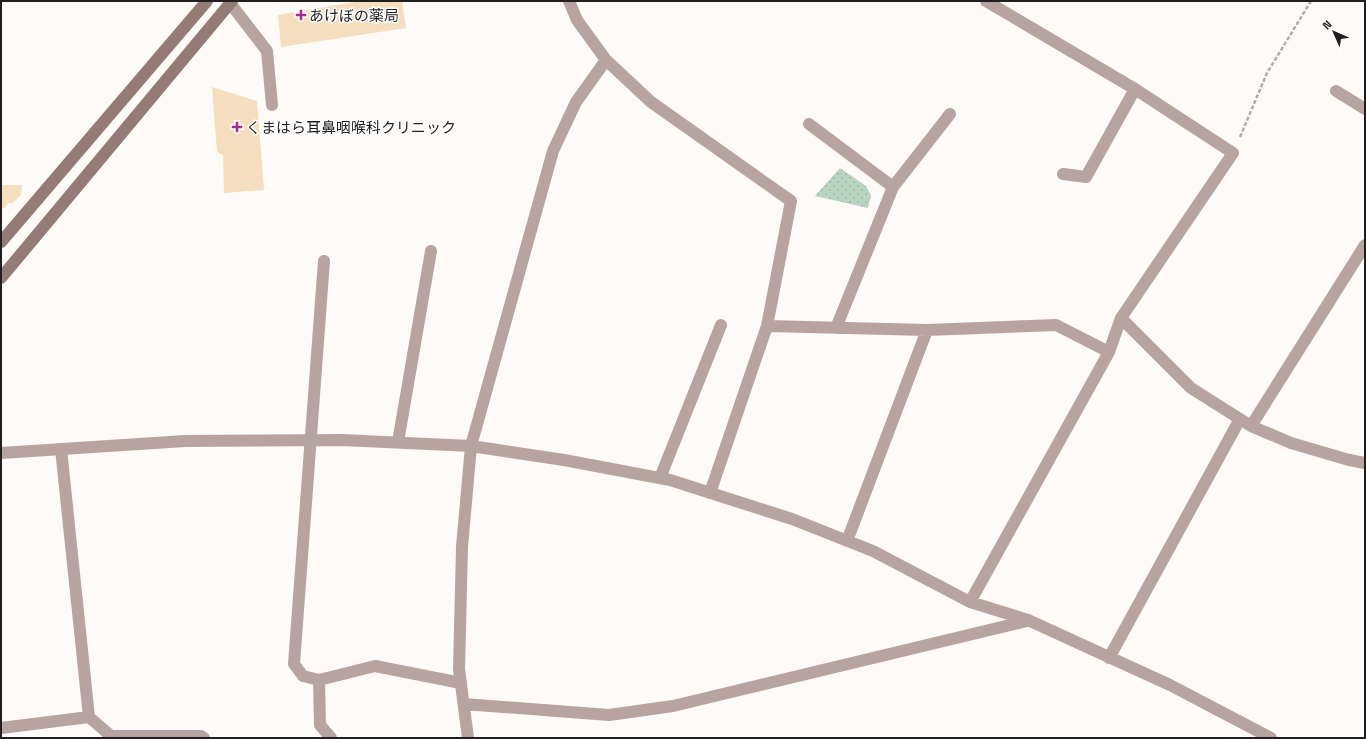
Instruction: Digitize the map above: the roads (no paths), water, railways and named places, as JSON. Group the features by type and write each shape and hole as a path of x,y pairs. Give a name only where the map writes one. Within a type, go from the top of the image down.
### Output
{"street":[{"path":"1,242 207,1"},
{"path":"569,1 577,20 606,60 651,102 791,201 767,326 710,493"},
{"path":"970,602 1109,352 1121,318 1233,153 1135,89 986,1"},
{"path":"1,278 231,2 267,51 272,105"},
{"path":"468,738 459,669 462,547 471,446 553,151 576,102 606,60"},
{"path":"1064,174 1086,178 1135,89"},
{"path":"1336,91 1365,109"},
{"path":"836,328 893,187 950,114"},
{"path":"809,124 893,187"},
{"path":"1251,426 1365,245"},
{"path":"398,442 431,251"},
{"path":"324,261 294,664 303,676 319,680 375,666 461,683"},
{"path":"1121,318 1191,388 1251,426 1291,443 1349,460 1365,463"},
{"path":"660,478 721,325"},
{"path":"767,326 927,330 1056,325 1109,352"},
{"path":"848,541 927,330"},
{"path":"1109,658 1240,419"},
{"path":"1,453 185,441 310,440 398,442 471,446 564,460 660,478 792,519 848,541 873,552 970,602 1028,620 1170,685 1271,738"},
{"path":"61,449 89,717 111,737 201,736 204,738"},
{"path":"464,704 609,715 673,706 1028,620"},
{"path":"319,680 320,724 331,738"},
{"path":"1,728 89,717"}],"place":[{"name":"あけぼの薬局","path":"301,15"},
{"name":"くまはら耳鼻咽喉科クリニック","path":"237,127"}]}
